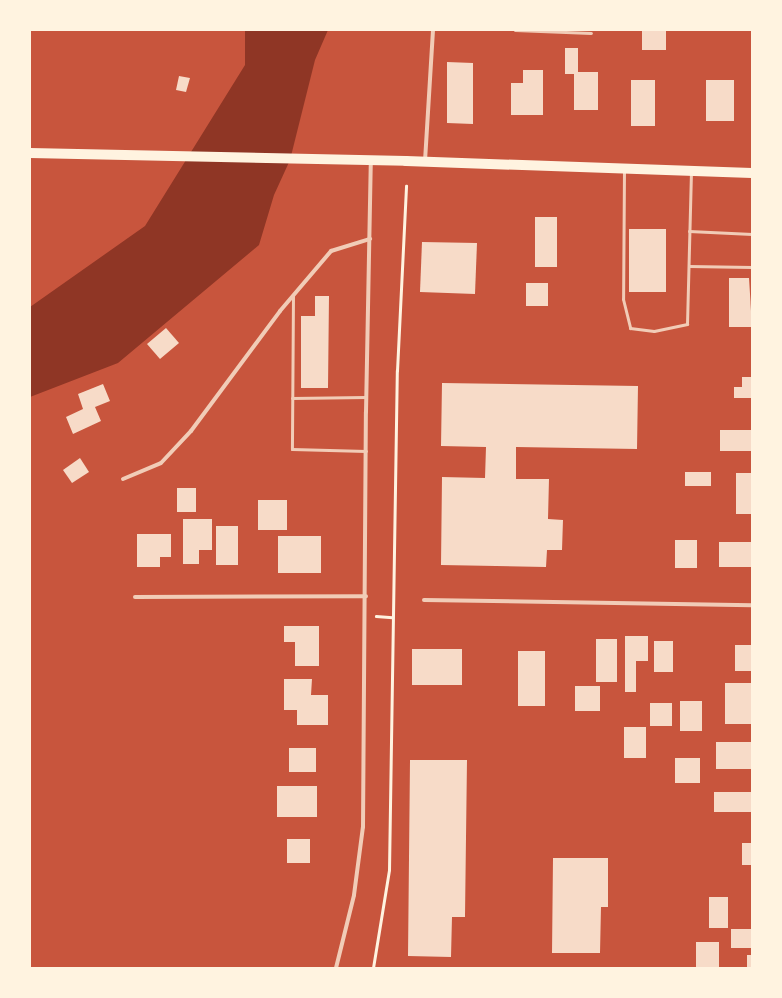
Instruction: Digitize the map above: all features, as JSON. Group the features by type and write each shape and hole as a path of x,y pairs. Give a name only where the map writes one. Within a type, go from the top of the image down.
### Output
{"main road":[{"path":"30,153 307,160 371,160 752,173"}],"street":[{"path":"425,162 433,30"},
{"path":"336,968 354,895 363,827 366,616 366,396 371,160"},
{"path":"124,479 161,463 191,431 293,295 331,251 370,239"},
{"path":"135,597 366,596"},
{"path":"424,600 752,604"}],"lane":[{"path":"515,30 591,33"},
{"path":"624,169 623,299 630,328 654,331 688,324 691,171"},
{"path":"689,231 752,234"},
{"path":"689,266 752,267"},
{"path":"293,295 292,449 366,450"},
{"path":"292,398 366,396"}],"path":[{"path":"373,968 389,870 397,371 406,186"},
{"path":"366,616 392,617"}],"shaded area":[{"path":"245,30 328,30 315,60 290,160 274,195 259,245 118,363 30,397 30,307 145,226 245,65"}],"building":[{"path":"642,30 666,30 666,50 642,50"},
{"path":"565,48 578,48 578,72 598,72 598,110 574,110 574,74 565,74"},
{"path":"447,62 473,63 473,124 447,123"},
{"path":"523,70 543,70 543,115 511,115 511,83 523,83"},
{"path":"179,76 190,78 186,92 176,90"},
{"path":"631,80 655,80 655,126 631,126"},
{"path":"706,80 734,80 734,121 706,121"},
{"path":"535,217 557,217 557,267 535,267"},
{"path":"629,229 666,229 666,292 629,292"},
{"path":"422,242 477,243 475,294 420,292"},
{"path":"729,278 749,278 752,327 729,327"},
{"path":"526,283 548,283 548,306 526,306"},
{"path":"315,296 329,296 328,388 301,388 301,316 315,316"},
{"path":"166,328 179,343 160,359 147,344"},
{"path":"742,377 752,377 752,398 734,398 734,387 742,387"},
{"path":"442,383 638,386 637,449 516,447 516,479 549,479 548,519 563,520 562,550 547,550 546,567 441,565 442,477 485,478 486,447 441,446"},
{"path":"103,384 110,401 95,407 101,421 73,434 66,417 83,409 78,394"},
{"path":"720,430 752,430 752,451 720,451"},
{"path":"80,458 89,472 72,483 63,470"},
{"path":"685,472 711,472 711,486 685,486"},
{"path":"736,473 752,473 752,514 736,514"},
{"path":"177,488 196,488 196,512 177,512"},
{"path":"258,500 287,500 287,530 258,530"},
{"path":"183,519 212,519 212,550 199,550 199,564 183,564"},
{"path":"216,526 238,526 238,565 216,565"},
{"path":"137,534 171,534 171,557 160,557 160,567 137,567"},
{"path":"278,536 321,536 321,573 278,573"},
{"path":"675,540 697,540 697,568 675,568"},
{"path":"719,542 752,542 752,567 719,567"},
{"path":"284,626 319,626 319,666 295,666 295,642 284,642"},
{"path":"625,636 648,636 648,661 636,661 636,692 625,692"},
{"path":"596,639 617,639 617,682 596,682"},
{"path":"654,641 673,641 673,672 654,672"},
{"path":"735,645 752,645 752,671 735,671"},
{"path":"412,649 462,649 462,685 412,685"},
{"path":"518,651 545,651 545,706 518,706"},
{"path":"284,679 312,679 311,695 328,695 328,725 297,725 297,710 284,710"},
{"path":"725,683 752,683 752,724 725,724"},
{"path":"575,686 600,686 600,711 575,711"},
{"path":"680,701 702,701 702,731 680,731"},
{"path":"650,703 672,703 672,726 650,726"},
{"path":"624,727 646,727 646,758 624,758"},
{"path":"716,742 752,742 752,769 716,769"},
{"path":"289,748 316,748 316,772 289,772"},
{"path":"675,758 700,758 700,783 675,783"},
{"path":"410,760 467,760 465,917 452,917 451,957 408,956"},
{"path":"277,786 317,786 317,817 277,817"},
{"path":"714,792 752,792 752,812 714,812"},
{"path":"287,839 310,839 310,863 287,863"},
{"path":"742,843 752,843 752,865 742,865"},
{"path":"553,858 608,858 608,907 601,907 600,953 552,953"},
{"path":"709,897 728,897 728,928 709,928"},
{"path":"731,929 752,929 752,948 731,948"},
{"path":"696,942 719,942 719,968 696,968"},
{"path":"747,955 752,955 752,968 747,968"}]}
